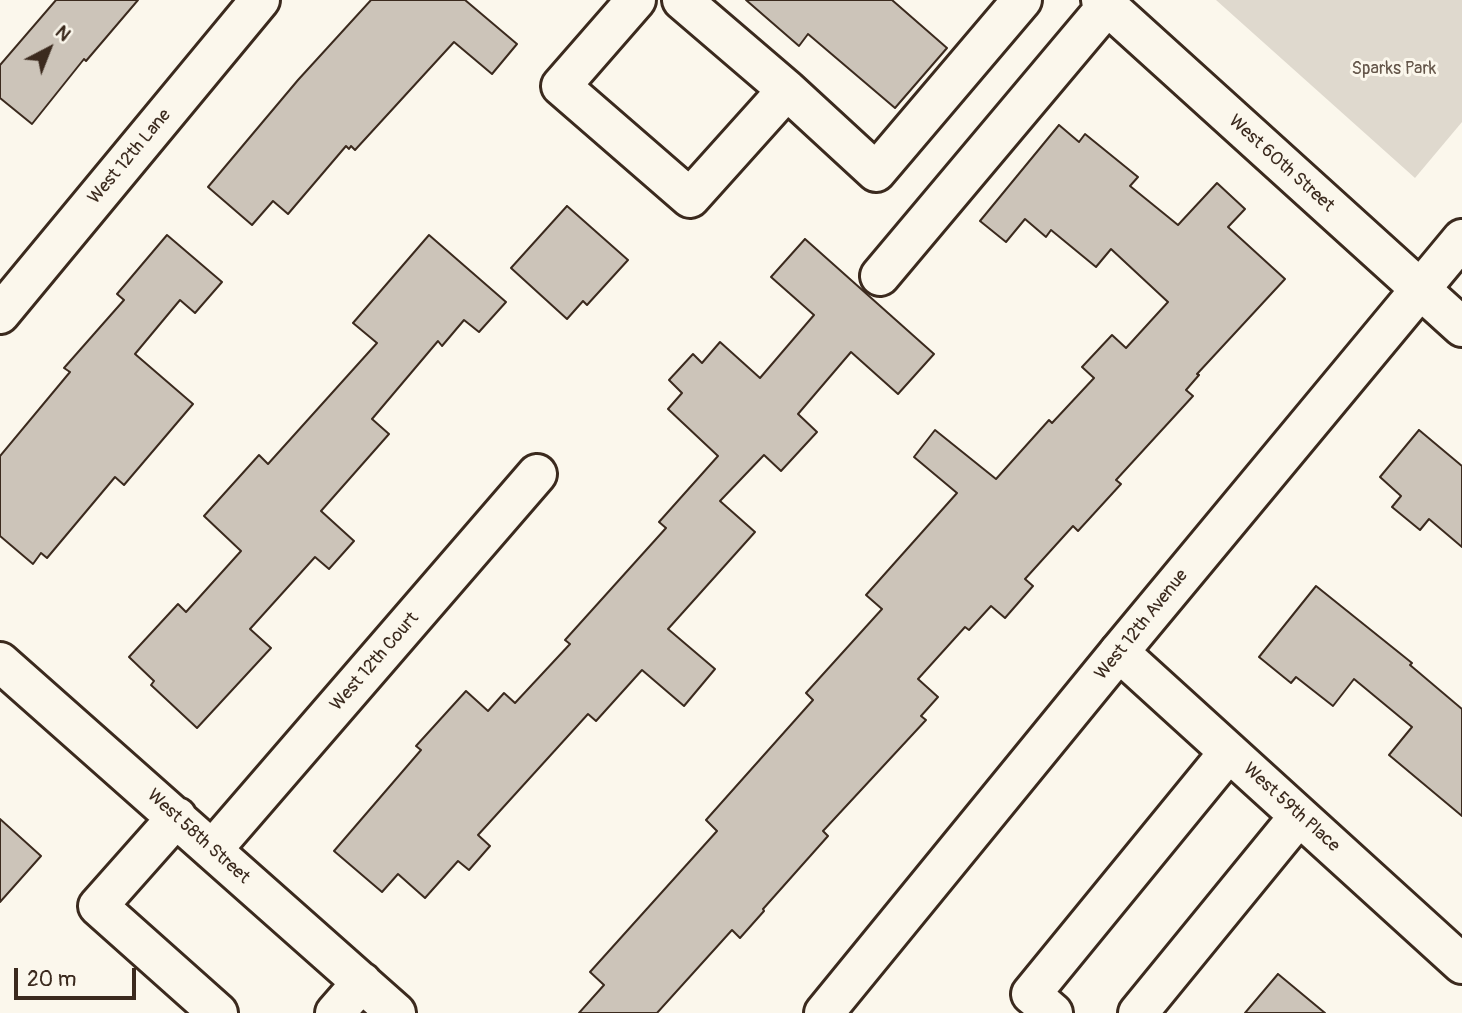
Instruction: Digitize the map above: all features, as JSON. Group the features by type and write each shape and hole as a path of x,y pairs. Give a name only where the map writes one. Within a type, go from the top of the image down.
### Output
{"street":[{"name":"West 12th Lane","path":"0,314 260,0"},
{"path":"636,0 561,86 690,198 787,90"},
{"path":"682,0 787,90 876,172 1022,0"},
{"path":"880,276 1104,3"},
{"name":"West 60th Street","path":"1104,3 1462,327"},
{"name":"West 12th Avenue","path":"824,1013 1462,239"},
{"name":"West 12th Court","path":"212,849 537,474"},
{"name":"West 59th Place","path":"1119,652 1462,964"},
{"name":"West 58th Street","path":"0,662 396,1013"},
{"path":"1053,1013 1031,995 1229,751"},
{"path":"1138,1013 1299,816"},
{"path":"177,817 98,906 218,1013"},
{"path":"335,1013 362,982"}],"green space":[{"name":"Sparks Park","path":"1216,0 1462,0 1462,122 1415,178"}],"building":[{"path":"56,0 138,0 86,61 84,59 32,124 0,98 0,65"},
{"path":"371,0 465,0 517,44 492,74 454,42 355,150 346,146 288,214 273,201 252,225 208,187 298,80"},
{"path":"746,0 892,0 947,48 895,108 808,34 799,46"},
{"path":"1059,125 1079,142 1085,134 1138,177 1130,186 1178,225 1217,183 1245,209 1228,227 1285,279 1197,374 1199,375 1186,390 1193,396 1116,480 1121,484 1078,531 1073,526 1025,579 1033,586 1005,618 991,606 969,630 965,627 918,679 938,697 921,716 926,720 823,831 828,836 740,938 732,930 657,1013 579,1013 604,985 590,972 717,831 706,820 813,700 806,693 882,609 866,595 957,493 914,457 935,430 996,479 1049,420 1052,423 1094,378 1082,367 1112,335 1126,348 1168,302 1111,249 1096,267 1051,230 1046,237 1025,219 1006,242 980,221"},
{"path":"567,206 628,260 587,305 583,301 567,319 511,268"},
{"path":"167,235 222,282 195,313 180,300 135,354 193,404 124,485 115,477 47,558 41,553 33,564 0,536 0,456 70,372 64,368 124,300 117,294"},
{"path":"429,235 506,302 479,332 464,320 442,346 438,341 372,419 389,434 321,511 354,541 329,569 315,557 250,629 271,648 197,728 151,685 154,681 129,657 178,604 186,612 241,551 204,516 259,455 268,464 377,343 353,323"},
{"path":"805,239 934,354 898,394 851,352 798,414 817,432 781,471 764,455 720,501 755,532 668,629 715,669 684,706 642,670 596,721 588,714 478,835 490,846 469,870 458,861 425,898 398,874 382,892 334,851 421,750 416,746 466,691 488,711 504,693 515,703 570,644 565,640 666,528 659,522 718,456 668,409 682,393 669,380 693,354 702,363 720,342 760,378 814,315 771,277"},
{"path":"1419,430 1462,466 1462,547 1429,519 1420,530 1392,507 1401,496 1380,477"},
{"path":"1316,586 1412,663 1410,665 1462,709 1462,816 1389,755 1412,727 1354,679 1333,706 1296,677 1291,683 1259,657"},
{"path":"0,819 41,856 0,902"},
{"path":"1278,974 1325,1013 1245,1013"}]}
